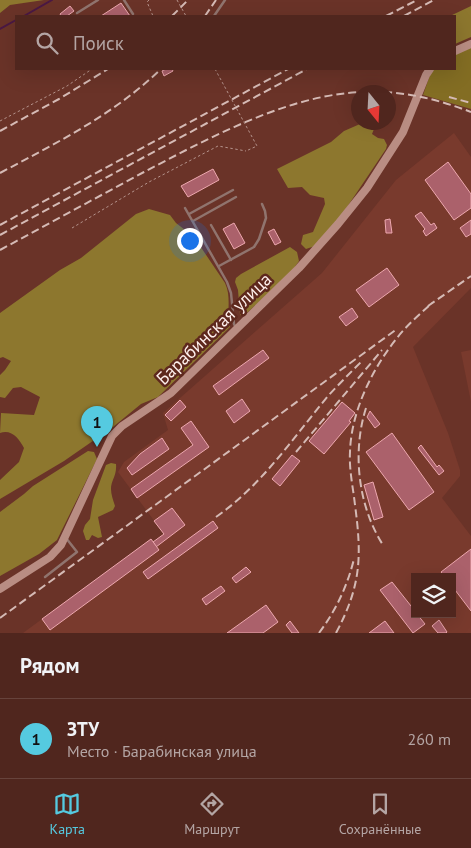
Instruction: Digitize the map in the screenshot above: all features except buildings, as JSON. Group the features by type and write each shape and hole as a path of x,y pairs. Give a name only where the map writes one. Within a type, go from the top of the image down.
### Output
{"main road":[{"path":"456,51 471,44"},
{"name":"Барабинская улица","path":"0,589 50,557 61,545 112,436 122,426 170,393 237,330 298,268 367,188 402,132 429,70"}],"lane":[{"path":"77,13 98,0"},
{"path":"124,0 133,14"},
{"path":"215,15 224,0"},
{"path":"189,214 232,190"},
{"path":"193,221 236,198"},
{"path":"219,266 254,247 260,239 266,218 262,204"},
{"path":"185,208 227,282 231,293 234,324 237,330"},
{"path":"211,224 231,260"},
{"path":"45,578 77,552 65,538"}],"path":[{"path":"149,0 147,2 154,15"},
{"path":"178,0 186,15"},
{"path":"0,121 67,86 91,70"},
{"path":"72,228 149,182 218,146 246,151 256,146 216,70"}],"shaded area":[{"path":"0,0 44,0 10,5 0,13"},
{"path":"471,6 471,37 456,44 456,15 452,15"},
{"path":"471,47 471,109 423,95 433,70 456,70 456,54"},
{"path":"351,128 351,130 374,130 372,134 384,139 387,145 386,149 343,213 315,246 306,249 301,244 303,235 313,232 325,204 324,198 310,195 302,187 288,188 277,169 331,142 344,131"},
{"path":"454,133 471,157 471,288 413,347 448,433 460,470 460,476 442,498 471,536 471,633 23,633 151,539 153,542 164,534 118,472 124,462 168,430 163,413 322,273 396,180"},
{"path":"149,209 170,215 176,223 194,237 225,283 228,294 230,327 158,397 141,404 113,427 64,461 0,499 0,480 19,462 24,448 12,434 8,432 0,433 1,413 34,415 40,397 21,387 13,388 5,398 0,397 0,375 11,361 3,357 0,358 0,313 60,270 81,258 136,214"},
{"path":"290,247 297,252 299,261 292,271 248,312 243,316 240,315 236,278"},
{"path":"471,350 471,402 461,352"},
{"path":"88,451 94,452 97,459 57,540 39,554 0,576 0,512 33,486"},
{"path":"116,464 116,472 111,489 115,506 113,510 98,517 102,537 98,538 92,535 89,540 86,540 83,531 90,519 93,500 106,465"}],"waterway":[{"path":"26,15 52,0"},
{"path":"0,29 15,21"}],"railway":[{"path":"173,15 188,0"},
{"path":"206,15 216,0"},
{"path":"388,15 417,0"},
{"path":"406,15 434,0"},
{"path":"0,131 59,99 106,70"},
{"path":"0,173 84,127 124,100 160,70"},
{"path":"0,225 286,70"},
{"path":"0,235 305,70"},
{"path":"0,250 192,147 243,123 296,104 348,93 380,92 426,98 471,112"},
{"path":"449,97 471,103"},
{"path":"428,306 471,276"},
{"path":"336,633 351,600 358,571 357,524 350,459 354,422 364,392 379,363 401,333 432,303"},
{"path":"0,618 397,329"},
{"path":"296,452 382,350"},
{"path":"216,517 233,504 262,476 328,396 363,360"},
{"path":"366,408 359,442 360,478 368,513 383,545"},
{"path":"319,633 331,616 340,598 354,559"}],"place":[{"name":"ЗТУ","path":"97,447"}]}
